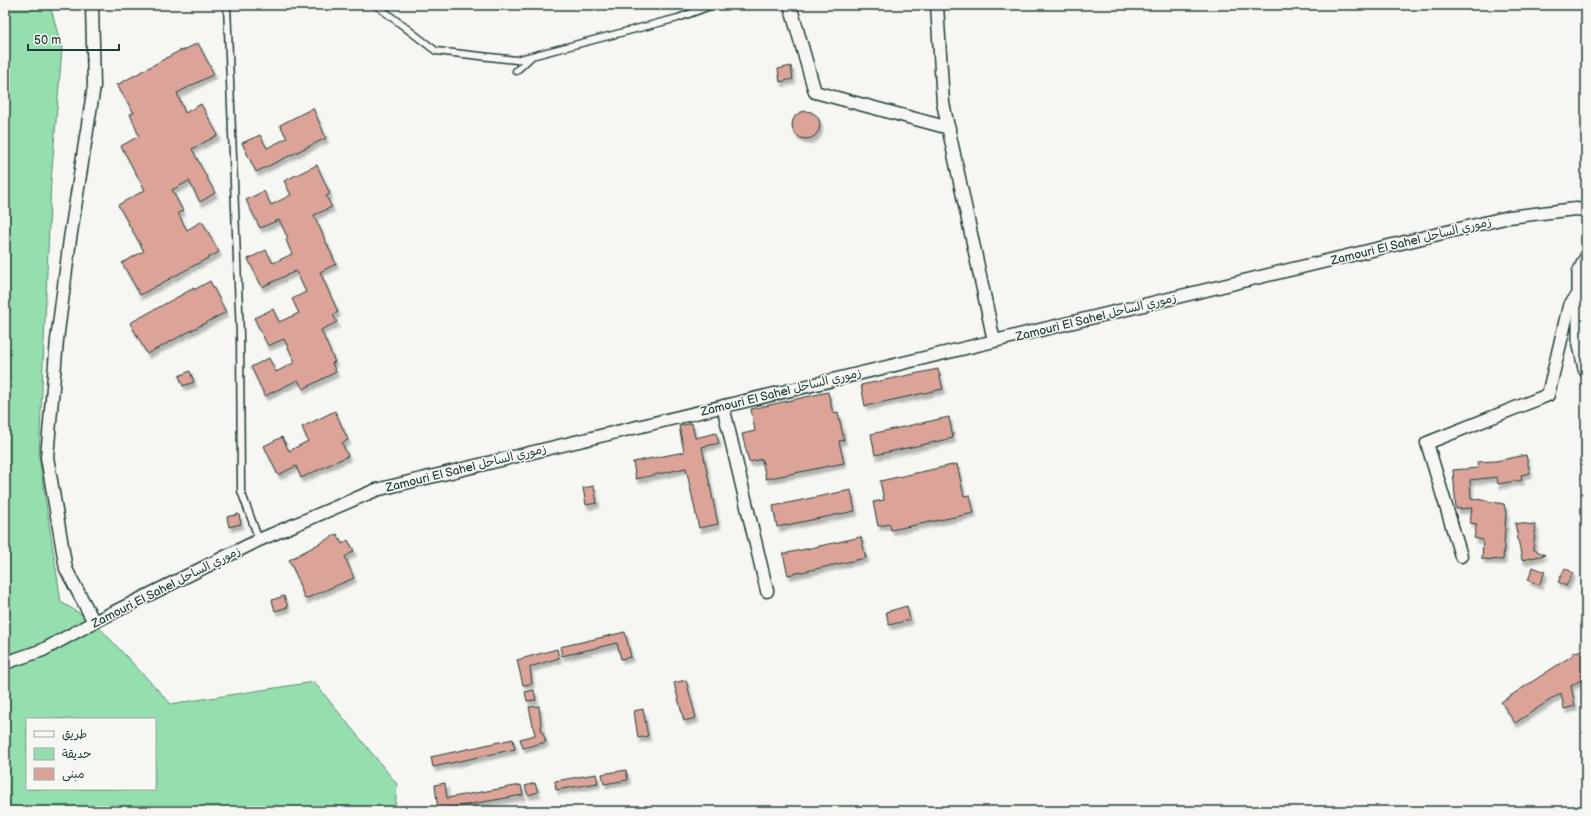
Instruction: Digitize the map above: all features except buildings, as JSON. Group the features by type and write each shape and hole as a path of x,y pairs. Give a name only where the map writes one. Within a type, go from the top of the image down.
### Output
{"street":[{"path":"92,5 94,86 70,239 57,340 47,457 66,569 94,622"},
{"path":"790,5 815,92 949,128"},
{"path":"937,5 943,102 994,341"},
{"name":"Zamouri El Sahel زموري الساحل","path":"5,663 43,650 94,622 258,540 376,490 1509,217 1575,209 1586,210"},
{"path":"1586,260 1580,273 1580,340 1586,369"},
{"path":"1461,556 1427,443 1548,395 1569,306 1580,293"},
{"path":"722,406 767,591"}],"lane":[{"path":"227,5 240,335 241,491 258,540"},
{"path":"376,5 436,51 516,60 678,18 713,5"},
{"path":"516,71 532,56"}],"green space":[{"path":"5,5 50,5 62,49 51,181 39,457 61,602 94,622 171,704 314,682 397,784 395,811 5,811"}]}
